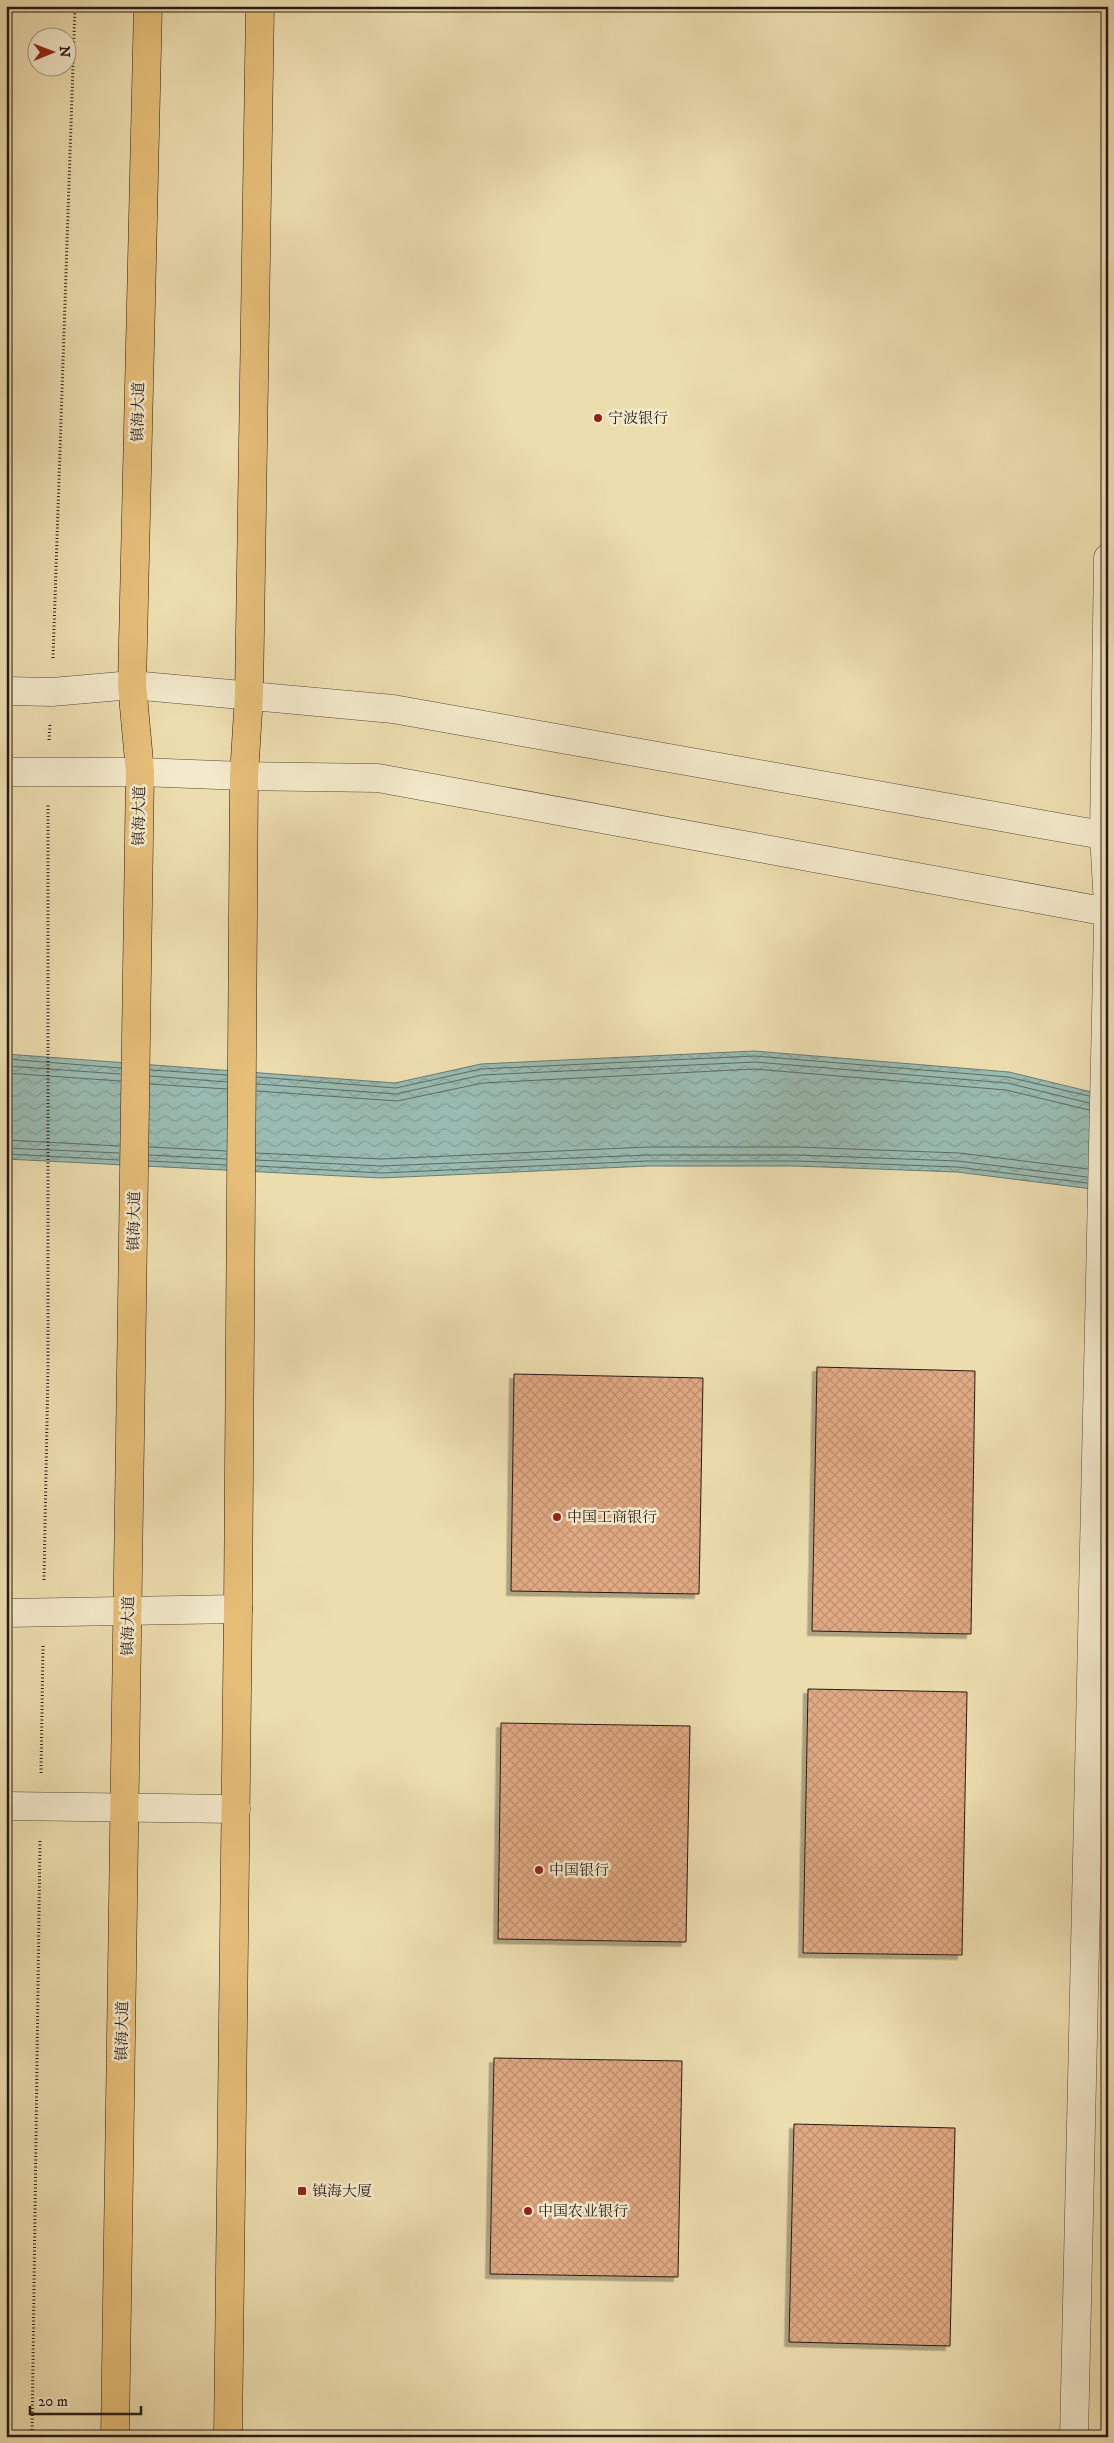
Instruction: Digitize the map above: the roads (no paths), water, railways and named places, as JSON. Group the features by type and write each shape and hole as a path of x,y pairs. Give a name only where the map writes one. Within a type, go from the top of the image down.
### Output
{"main road":[{"name":"镇海大道","path":"115,2437 140,772 132,685 148,6"},
{"path":"228,2437 238,1609 244,776 249,695 260,6"}],"street":[{"path":"1108,558 1106,836 1108,905"},
{"path":"6,691 52,692 132,685 392,710 1106,836"},
{"path":"6,772 140,772 378,778 1108,912"},
{"path":"1074,2437 1108,926"},
{"path":"6,1613 238,1609"},
{"path":"6,1806 236,1808"}],"water":[{"path":"754,1051 1009,1072 1108,1096 1108,1191 957,1172 796,1166 648,1166 381,1178 6,1159 6,1054 395,1083 481,1064"}],"place":[{"name":"宁波银行","path":"598,418"},
{"name":"中国工商银行","path":"557,1517"},
{"name":"中国银行","path":"539,1870"},
{"name":"镇海大厦","path":"302,2191"},
{"name":"中国农业银行","path":"528,2211"}]}
